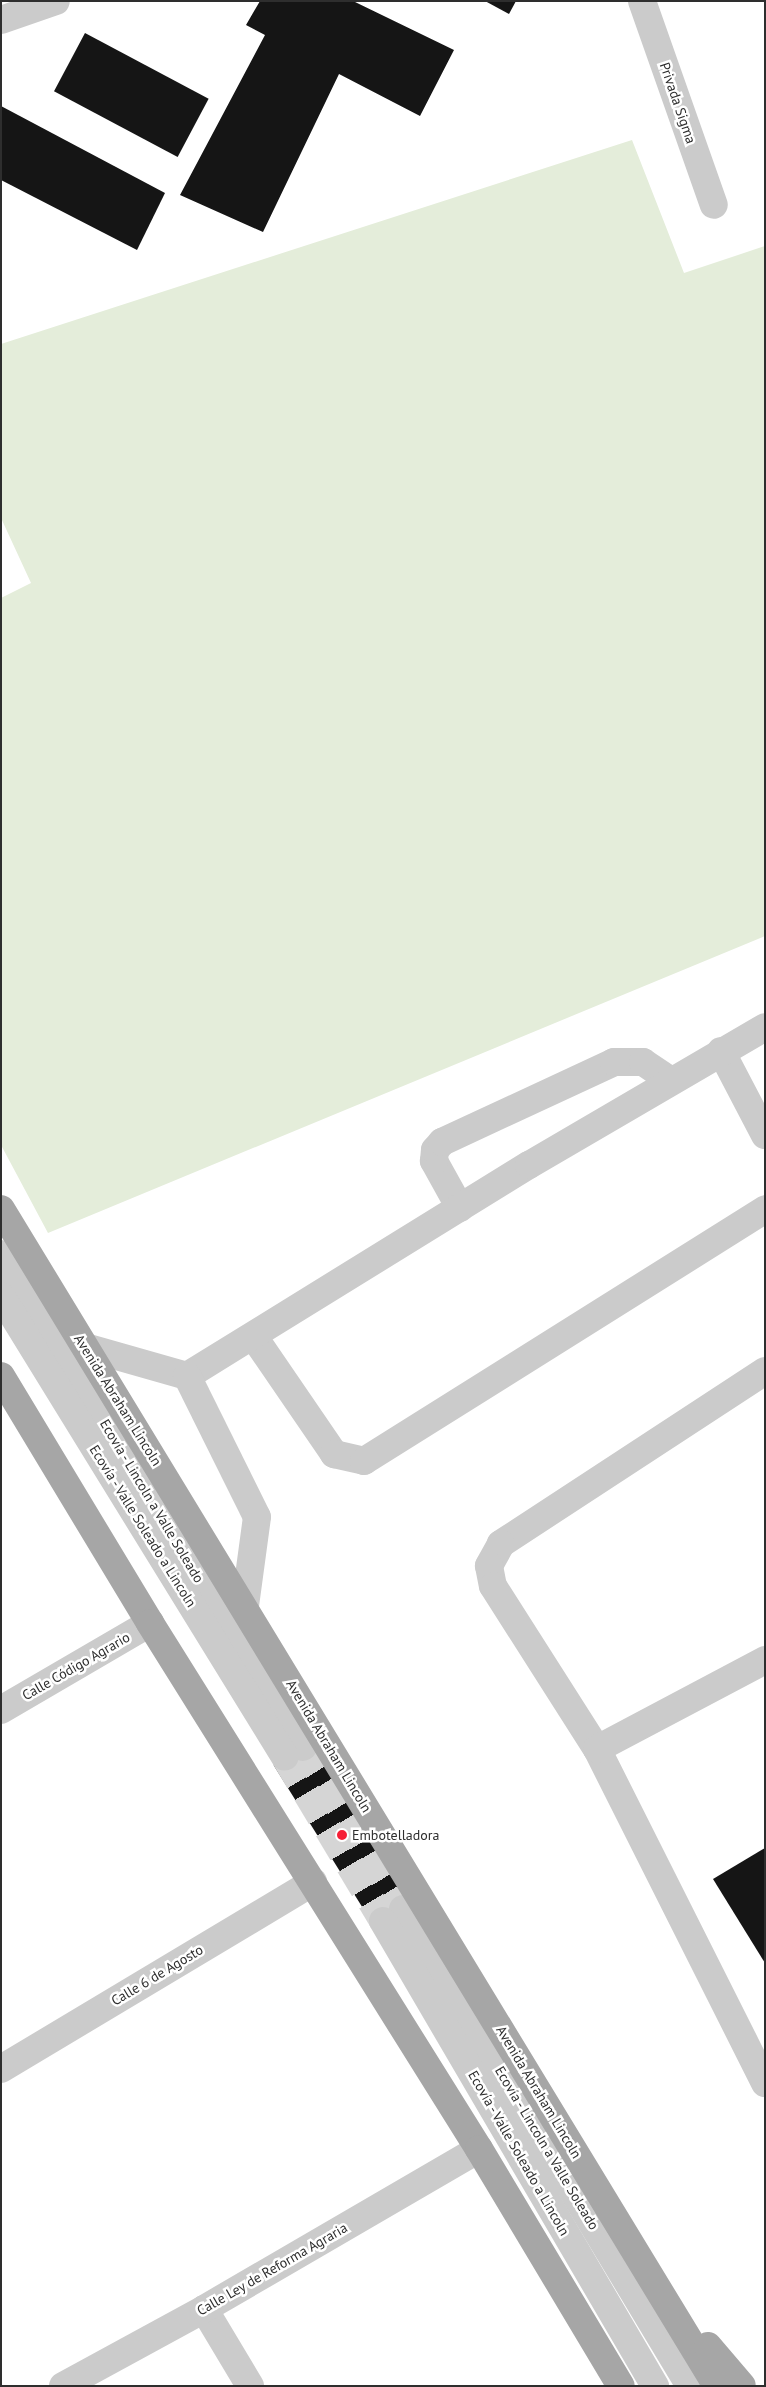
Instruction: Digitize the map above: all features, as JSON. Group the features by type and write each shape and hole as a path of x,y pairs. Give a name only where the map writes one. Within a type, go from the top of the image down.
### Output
{"main road":[{"name":"Avenida Abraham Lincoln","path":"1,1209 245,1606 717,2386"},
{"path":"1,1376 150,1623 480,2149 621,2386"},
{"name":"Avenida Abraham Lincoln","path":"655,2284 742,2386"}],"street":[{"path":"1,20 56,1"},
{"name":"Privada Sigma","path":"642,1 714,205"},
{"path":"85,1347 187,1376 254,1337 670,1080 765,1027"},
{"path":"721,1051 765,1135"},
{"path":"460,1208 434,1161 435,1150 442,1142 614,1062 643,1062 670,1080"},
{"path":"254,1337 334,1454 364,1462 765,1209"},
{"name":"Ecovía - Lincoln a Valle Soleado","path":"1,1254 294,1752"},
{"name":"Ecovía - Valle Soleado a Lincoln","path":"1,1296 294,1752"},
{"path":"765,1371 501,1544 492,1556 489,1574 493,1586 597,1749 765,2083"},
{"path":"187,1376 257,1517 245,1606"},
{"name":"Calle Código Agrario","path":"1,1710 150,1623"},
{"path":"597,1749 765,1660"},
{"name":"Calle 6 de Agosto","path":"1,2069 313,1882"},
{"name":"Ecovía - Lincoln a Valle Soleado","path":"393,1915 690,2386"},
{"name":"Ecovía - Valle Soleado a Lincoln","path":"393,1915 655,2386"},
{"name":"Calle Ley de Reforma Agraria","path":"63,2386 204,2309 480,2149"},
{"path":"204,2309 250,2386"}],"green space":[{"path":"632,140 684,273 765,246 765,936 48,1233 1,1145 1,598 31,583 1,518 1,344"}],"building":[{"path":"260,1 353,1 454,50 420,116 339,74 263,232 180,195 265,35 246,25"},
{"path":"485,1 516,1 509,14"},
{"path":"85,33 209,99 178,157 54,91"},
{"path":"1,106 165,193 137,250 1,180"},
{"name":"Embotelladora","path":"311,1742 412,1903 374,1926 274,1765"},
{"path":"765,1848 765,1963 713,1879"}],"tunnel":[{"path":"303,1747 403,1909"},
{"path":"285,1757 383,1921"}],"place":[{"name":"Embotelladora","path":"342,1835"}]}
